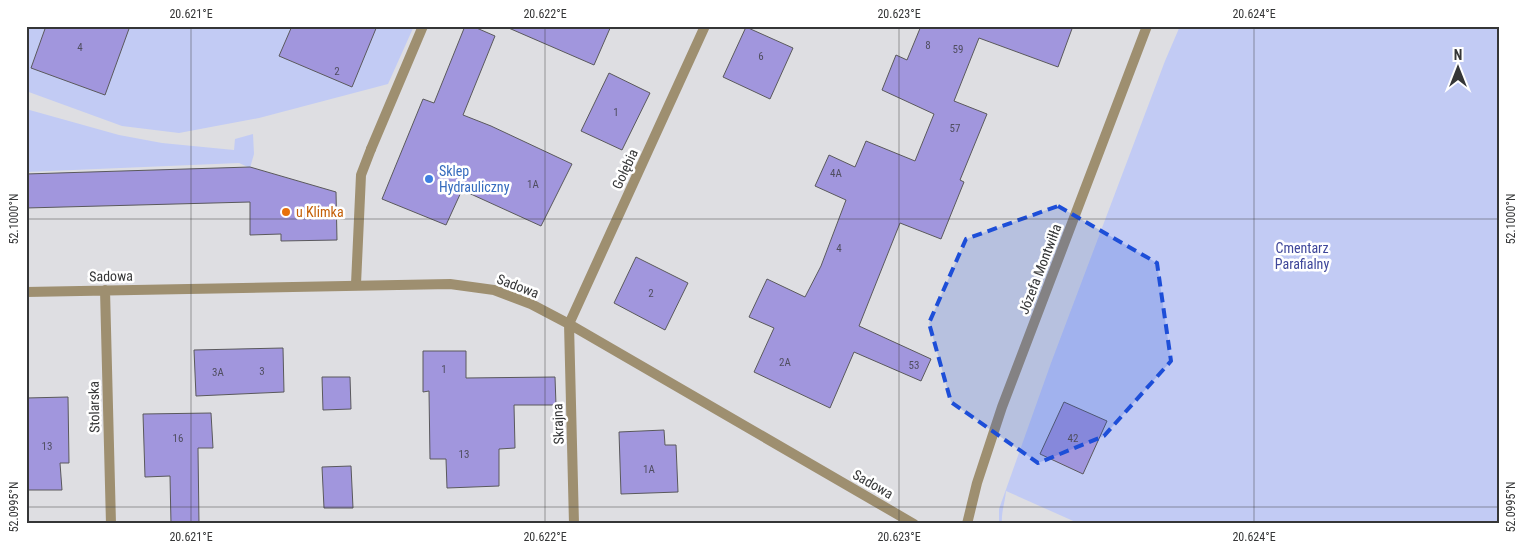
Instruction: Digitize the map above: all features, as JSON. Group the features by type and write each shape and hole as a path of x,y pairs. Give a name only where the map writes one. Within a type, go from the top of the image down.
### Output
{"street":[{"path":"356,284 361,175 423,26"},
{"name":"Gołębia","path":"569,324 705,26"},
{"name":"Józefa Montwiłła","path":"967,524 977,483 1002,407 1147,26"},
{"name":"Sadowa","path":"26,292 356,284 450,284 494,290 531,304 569,324 914,524"},
{"name":"Stolarska","path":"105,290 111,524"},
{"name":"Skrajna","path":"569,324 574,524"}],"highlighted area":[{"path":"1058,206 1157,263 1171,361 1104,436 1038,463 951,402 929,323 966,239"}],"green space":[{"path":"26,26 414,26 388,84 259,118 179,133 122,126 26,91"},
{"name":"Cmentarz Parafialny","path":"1180,26 1499,26 1499,524 1080,524 1006,491 1002,524 999,524 999,509 1051,363"},
{"path":"26,109 119,135 162,143 234,150 235,139 253,134 254,154 250,168 239,163 26,172"}],"building":[{"path":"46,26 130,26 105,95 31,68"},
{"path":"292,26 377,26 352,87 279,56"},
{"path":"465,26 472,26 495,36 463,115 572,164 541,226 462,190 446,225 382,199 423,99 434,103"},
{"path":"504,26 611,26 594,65"},
{"path":"921,26 1073,26 1058,67 979,38 954,101 987,114 960,180 964,182 941,239 900,223 859,326 931,359 921,381 854,352 830,408 754,372 774,328 749,317 767,279 805,297 821,266 846,200 815,186 829,155 855,167 866,141 915,161 934,114 882,90 896,55 907,60"},
{"path":"746,27 793,48 770,99 723,77"},
{"path":"609,73 650,93 622,150 581,131"},
{"path":"250,167 336,192 337,240 281,241 281,234 250,235 250,202 26,208 26,174"},
{"path":"636,257 688,283 665,330 614,303"},
{"path":"283,348 284,392 196,396 194,350"},
{"path":"423,351 466,351 466,378 555,377 556,405 514,405 515,448 499,449 499,486 447,488 446,459 430,459 429,391 423,392"},
{"path":"322,377 350,377 351,409 323,410"},
{"path":"68,397 69,463 60,463 62,490 26,490 26,398"},
{"path":"1064,402 1107,421 1083,474 1040,454"},
{"path":"211,413 213,448 198,448 199,524 171,524 170,476 145,477 143,414"},
{"path":"664,430 665,445 676,445 678,492 621,494 619,432"},
{"path":"351,466 353,508 324,508 322,467"}],"place":[{"name":"Sklep Hydrauliczny","path":"429,179"},
{"name":"u Klimka","path":"286,212"}]}
